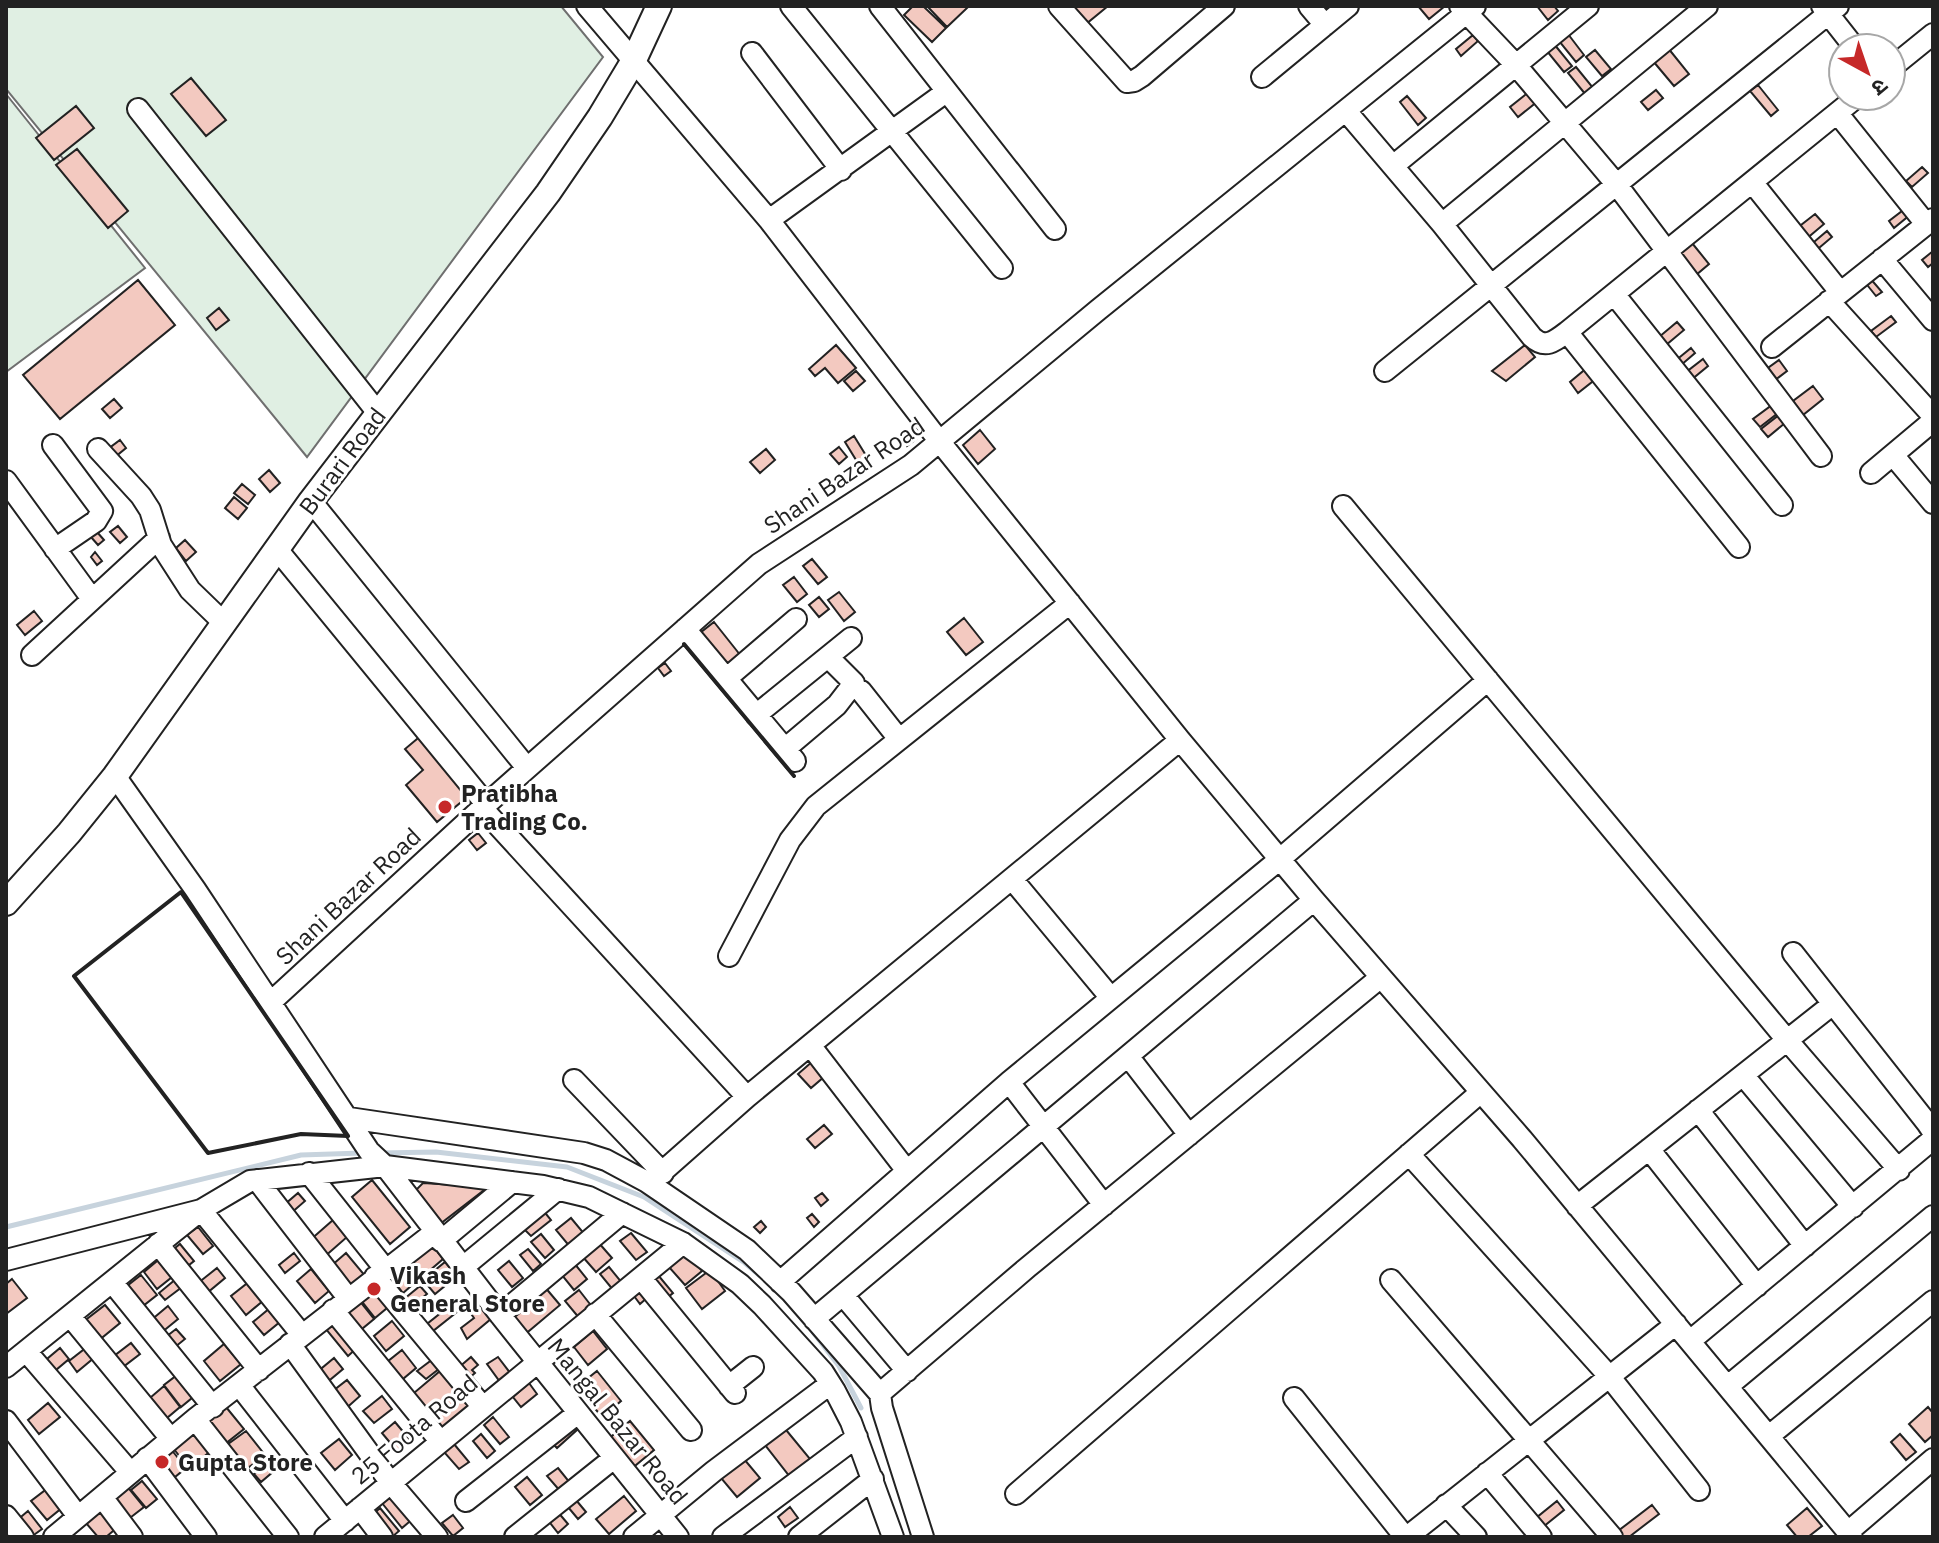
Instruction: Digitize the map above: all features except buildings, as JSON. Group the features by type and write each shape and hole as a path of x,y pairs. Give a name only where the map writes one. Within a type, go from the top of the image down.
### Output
{"main road":[{"name":"Burari Road","path":"6,903 115,776 276,548 548,193 633,62 659,6"}],"street":[{"path":"587,6 769,220 940,442 1180,740 1728,1386 1842,1532 1933,1459"},
{"path":"791,6 1002,268"},
{"path":"880,6 1055,229"},
{"path":"1059,6 1127,82 1142,76 1224,6"},
{"path":"1309,6 1325,25"},
{"path":"1262,77 1348,6"},
{"path":"1393,166 1588,6"},
{"path":"1442,224 1707,6"},
{"path":"1467,8 1617,185 1821,456"},
{"name":"Shani Bazar Road","path":"271,1002 484,806 759,564 911,465 1346,111 1467,8"},
{"path":"1385,371 1617,185 1829,9 1844,32"},
{"path":"1907,56 1932,38"},
{"path":"752,53 841,170"},
{"path":"769,220 946,92"},
{"path":"138,109 378,413"},
{"path":"1346,111 1539,344 1548,344 1567,332 1838,114 1930,221 1772,347"},
{"path":"1752,182 1834,296 1933,418 1871,473"},
{"path":"1882,259 1933,320"},
{"path":"1614,294 1782,505"},
{"path":"1567,332 1739,547"},
{"path":"53,445 102,511 96,521 55,549"},
{"path":"98,449 141,496 150,510 159,538 190,590 224,623"},
{"path":"1893,455 1933,503"},
{"path":"6,481 92,599"},
{"path":"311,501 527,768"},
{"path":"1343,506 1787,1040 1899,1170"},
{"path":"32,655 159,538"},
{"path":"276,548 484,806 747,1097"},
{"path":"729,956 790,840 816,806 1070,603"},
{"path":"727,678 796,619"},
{"path":"685,629 790,755 854,683 828,657"},
{"path":"756,715 851,638"},
{"path":"780,1282 1009,1082 1280,859 1488,680"},
{"path":"861,691 899,739"},
{"path":"655,1177 747,1097 1180,740"},
{"name":"Mangal Bazar Road","path":"115,776 271,1002 369,1151 385,1166 536,1362 678,1537"},
{"path":"1012,879 1111,998"},
{"path":"814,1319 1314,900"},
{"path":"1690,1341 1932,1140 1933,1132 1793,953"},
{"path":"880,1394 1381,977"},
{"path":"1577,1206 1833,1004"},
{"path":"810,1045 907,1171"},
{"path":"1128,1056 1189,1135"},
{"path":"1743,1075 1853,1207"},
{"path":"574,1080 655,1177 747,1250 780,1282 880,1394 923,1537"},
{"path":"1009,1082 1104,1205"},
{"path":"1016,1494 1481,1092"},
{"path":"1698,1110 1805,1246"},
{"path":"353,1125 584,1153 655,1177"},
{"path":"1649,1149 1757,1286"},
{"path":"1409,1154 1609,1376 1699,1490"},
{"path":"6,1367 201,1210 236,1188 257,1180 385,1166 558,1189 589,1197 683,1243 740,1284 762,1305 805,1351 830,1384 857,1437 890,1536"},
{"path":"309,1173 380,1273 482,1406"},
{"path":"257,1180 340,1304 440,1441"},
{"path":"54,1537 147,1458 340,1304 512,1182"},
{"path":"462,1268 558,1189"},
{"path":"6,1260 201,1210"},
{"path":"201,1210 296,1339 390,1482 437,1537"},
{"path":"500,1315 622,1213"},
{"path":"1728,1386 1933,1216"},
{"name":"25 Foota Road","path":"325,1537 683,1243"},
{"path":"158,1244 259,1370"},
{"path":"641,1278 732,1390 753,1367"},
{"path":"1391,1280 1612,1537"},
{"path":"112,1282 213,1407"},
{"path":"843,1295 907,1371"},
{"path":"1769,1436 1933,1301"},
{"path":"595,1314 691,1430"},
{"path":"70,1316 171,1439"},
{"path":"1294,1398 1406,1537 1676,1324"},
{"path":"26,1351 130,1472"},
{"path":"634,1537 714,1471 830,1384"},
{"path":"239,1385 352,1514 382,1537"},
{"path":"466,1501 578,1413"},
{"path":"195,1419 288,1537"},
{"path":"6,1421 74,1511"},
{"path":"723,1537 857,1437"},
{"path":"147,1458 206,1537"},
{"path":"515,1537 614,1458"},
{"path":"1487,1473 1541,1537"},
{"path":"799,1537 875,1484"},
{"path":"816,1537 875,1484"},
{"path":"102,1497 132,1537"},
{"path":"1446,1505 1476,1537"},
{"path":"6,1516 23,1537"}],"green space":[{"path":"6,6 561,6 603,57 307,457 6,89"},
{"path":"6,94 145,268 6,372"}],"waterway":[{"path":"380,1153 436,1152 567,1167 644,1197 759,1275"},
{"path":"6,1227 301,1155 362,1153"},
{"path":"813,1332 839,1366 861,1408"}],"wall":[{"path":"684,644 794,776"},
{"path":"181,892 348,1136 301,1134 208,1153 74,976 181,892"}],"place":[{"name":"Pratibha Trading Co.","path":"445,807"},
{"name":"Vikash General Store","path":"374,1289"},
{"name":"Gupta Store","path":"162,1462"}]}
